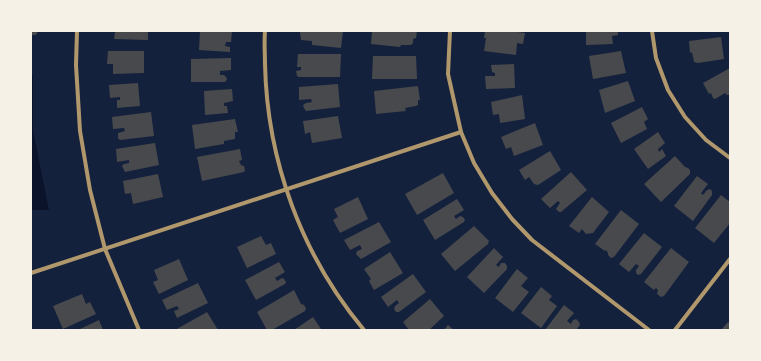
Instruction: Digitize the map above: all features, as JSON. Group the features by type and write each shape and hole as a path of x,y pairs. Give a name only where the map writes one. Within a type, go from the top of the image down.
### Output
{"street":[{"path":"77,31 76,65 80,132 90,190 105,249 139,330"},
{"path":"265,31 266,92 275,150 285,189 297,222 321,269 350,313 364,330"},
{"path":"450,31 448,74 461,132 474,163 492,193 512,219 532,240 649,330"},
{"path":"652,31 656,58 668,90 685,117 706,140 730,158"},
{"path":"31,273 461,132"},
{"path":"675,330 730,259"}],"water":[{"path":"31,75 33,75 33,130 49,210 31,210"}],"building":[{"path":"31,31 38,31 36,35 31,35"},
{"path":"148,31 148,40 114,39 115,32"},
{"path":"200,31 232,31 231,42 226,42 225,46 230,47 230,52 199,50"},
{"path":"298,31 343,31 341,48 312,45 312,41 301,40 300,32"},
{"path":"372,31 417,31 416,38 413,39 413,43 411,45 401,45 400,47 371,44"},
{"path":"485,31 510,31 525,33 523,44 517,43 516,55 484,51 486,38 484,38"},
{"path":"586,31 618,31 618,35 612,36 613,44 586,45"},
{"path":"721,37 724,59 698,63 694,62 692,52 690,53 689,41"},
{"path":"108,51 144,51 144,73 113,74 113,64 107,64"},
{"path":"621,51 626,73 593,79 589,56"},
{"path":"298,54 341,54 340,77 297,76 296,71 301,70 301,67 297,67"},
{"path":"373,56 416,56 417,79 372,79"},
{"path":"231,58 231,70 220,71 220,75 224,75 227,79 225,82 191,82 191,59"},
{"path":"514,64 515,88 486,89 485,76 495,76 495,73 492,72 491,65"},
{"path":"730,68 730,95 725,93 715,99 713,98 703,83"},
{"path":"628,81 635,101 605,113 599,90"},
{"path":"138,83 140,106 117,108 117,100 120,100 120,97 110,98 109,85"},
{"path":"338,84 340,107 306,111 303,105 312,102 311,99 299,100 299,87"},
{"path":"418,86 420,100 418,100 418,105 405,108 406,111 376,114 374,91"},
{"path":"232,89 233,101 224,103 224,106 227,106 228,113 205,115 204,91"},
{"path":"522,95 525,119 500,123 499,114 493,115 491,102"},
{"path":"642,107 648,119 644,122 647,129 621,143 611,123"},
{"path":"151,112 154,136 120,140 118,138 118,133 125,131 124,128 113,129 112,117"},
{"path":"338,116 342,138 312,143 310,132 305,134 303,121"},
{"path":"235,119 238,132 235,132 235,139 224,141 224,144 195,149 192,125"},
{"path":"535,123 543,145 514,156 511,147 506,149 501,137"},
{"path":"658,132 665,143 658,149 659,152 662,149 666,156 648,169 634,149"},
{"path":"155,143 159,165 125,172 122,166 129,163 129,160 117,162 116,149"},
{"path":"240,149 242,160 239,161 241,165 244,166 244,172 202,181 197,157"},
{"path":"550,151 561,170 538,185 534,184 529,177 525,180 519,170"},
{"path":"675,156 685,167 690,170 690,174 661,202 644,184"},
{"path":"571,172 587,190 561,212 559,212 556,209 560,203 558,201 550,208 541,199"},
{"path":"443,173 454,193 417,215 405,194"},
{"path":"158,174 163,197 133,204 131,193 125,194 123,181"},
{"path":"697,176 708,184 701,193 703,195 710,189 712,191 712,195 693,221 674,206"},
{"path":"721,195 730,202 730,223 714,243 695,228"},
{"path":"358,197 368,219 340,233 333,220 338,217 334,209"},
{"path":"592,197 609,212 593,233 586,234 582,229 579,233 569,226"},
{"path":"457,199 464,210 454,216 456,219 460,216 463,217 465,220 464,222 435,240 423,220"},
{"path":"621,210 639,224 614,257 611,258 606,250 605,251 595,244"},
{"path":"379,222 391,242 361,259 356,254 357,251 362,249 360,245 350,250 344,240"},
{"path":"474,226 489,241 488,244 455,271 441,254"},
{"path":"644,233 662,247 641,274 638,275 636,270 639,266 636,264 629,272 619,264"},
{"path":"261,236 266,245 271,243 276,254 247,268 237,247"},
{"path":"494,248 503,257 496,265 499,267 501,263 505,263 507,269 484,293 467,277"},
{"path":"671,248 689,262 664,296 661,297 657,294 658,290 656,288 654,290 644,282"},
{"path":"390,252 403,273 374,290 369,281 371,279 364,269"},
{"path":"179,259 188,280 159,294 153,282 158,280 154,270"},
{"path":"279,262 285,272 275,278 277,281 282,278 284,279 286,282 285,284 256,300 245,280"},
{"path":"517,269 528,278 521,286 529,292 513,312 495,298"},
{"path":"413,274 426,292 399,312 396,312 394,309 395,306 399,303 397,300 388,307 381,297"},
{"path":"198,283 208,303 177,318 174,311 179,309 177,306 167,310 162,300"},
{"path":"541,287 552,296 549,300 557,306 541,328 521,313"},
{"path":"294,290 301,304 306,308 305,311 272,330 267,330 257,312"},
{"path":"82,294 86,304 90,302 96,314 63,329 53,306"},
{"path":"430,299 444,316 429,330 409,330 403,322"},
{"path":"564,305 574,313 567,321 571,324 573,320 576,319 580,325 576,330 545,330"},
{"path":"207,312 218,330 175,330"},
{"path":"313,317 321,329 294,330"},
{"path":"99,320 103,330 78,330"},
{"path":"728,322 730,324 730,330 721,330"},
{"path":"448,325 454,330 444,330"}]}
